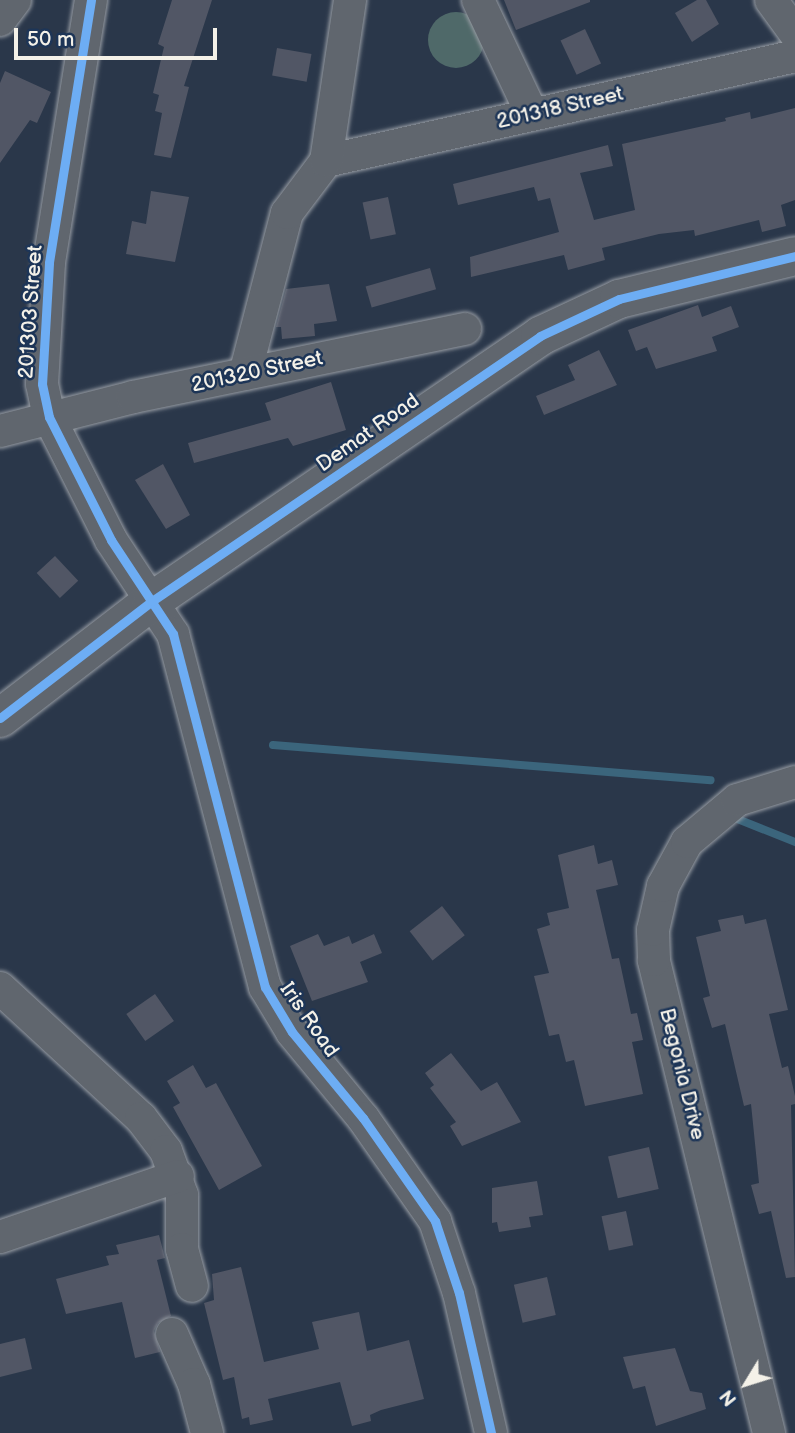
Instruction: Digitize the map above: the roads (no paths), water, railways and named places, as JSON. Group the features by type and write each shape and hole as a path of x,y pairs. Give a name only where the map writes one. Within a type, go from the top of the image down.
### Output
{"street":[{"path":"0,20 15,0"},
{"name":"201303 Street","path":"91,0 49,263 42,384 49,417 111,540 152,601"},
{"path":"245,374 287,213 326,161 350,0"},
{"path":"478,0 532,114"},
{"path":"771,0 795,33"},
{"name":"201318 Street","path":"326,161 795,56"},
{"name":"Demat Road","path":"0,718 152,601 540,336 619,299 795,256"},
{"name":"201320 Street","path":"0,431 49,417 245,374 465,329"},
{"name":"Iris Road","path":"152,601 173,634 184,667 265,987 292,1032 363,1118 435,1221 459,1293 490,1433"},
{"name":"Begonia Drive","path":"769,1433 654,960 653,930 666,880 687,842 737,800 795,782"},
{"path":"0,988 141,1118 178,1176 182,1249 192,1286"},
{"path":"0,1237 178,1176"},
{"path":"172,1334 194,1384 207,1433"}],"waterway":[{"path":"273,745 711,780"},
{"path":"735,818 795,842"}]}
